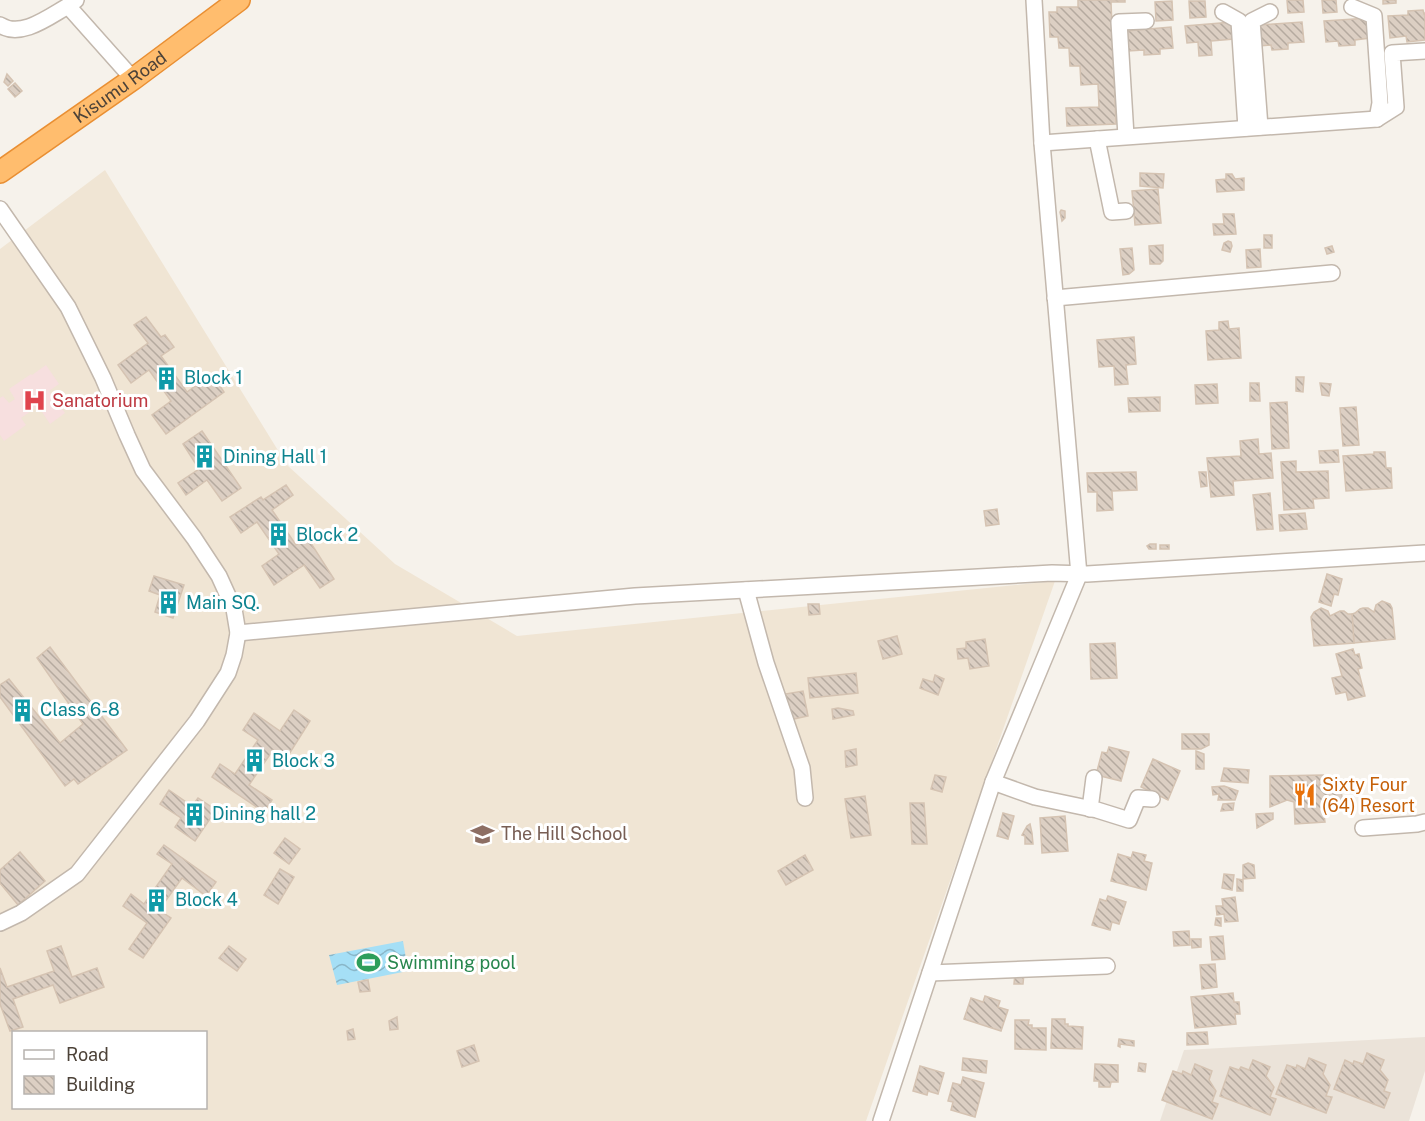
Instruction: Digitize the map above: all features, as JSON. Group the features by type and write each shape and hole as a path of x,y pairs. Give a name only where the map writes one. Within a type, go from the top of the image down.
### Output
{"highway":[{"name":"Kisumu Road","path":"0,172 133,79 239,0"}],"street":[{"path":"881,1121 993,782 1079,575 1042,143 1034,0"},
{"path":"0,25 3,28 16,30 30,27 72,3 133,79"},
{"path":"1352,7 1374,16 1380,103 1377,119"},
{"path":"1223,12 1239,21 1253,128"},
{"path":"1253,128 1252,21 1270,12"},
{"path":"1126,136 1119,22 1146,21"},
{"path":"1042,143 1377,119 1396,107 1392,53 1425,51"},
{"path":"1097,139 1112,212 1126,211"},
{"path":"0,209 68,307 103,378 143,470 194,538 219,576 234,609 238,633 228,673 197,721 77,874 21,913 0,923"},
{"path":"1055,298 1332,273"},
{"path":"238,633 635,596 1052,573 1079,575 1425,553"},
{"path":"746,590 766,663 802,768 805,798"},
{"path":"1090,809 1094,778"},
{"path":"993,782 1035,797 1129,820 1138,798 1152,799"},
{"path":"1362,828 1425,822"},
{"path":"930,973 1107,966"}],"shaded area":[{"name":"The Hill School","path":"105,170 287,465 395,564 517,636 1055,581 866,1121 0,1121 0,249"},
{"name":"Sanatorium","path":"46,365 59,384 49,391 65,413 50,424 38,406 21,418 26,425 4,441 0,435 0,398 3,396 9,403 15,399 9,389"},
{"path":"1425,1037 1425,1071 1409,1121 1160,1121 1184,1050"}],"water":[{"name":"Swimming pool","path":"403,941 408,971 337,985 329,955"}],"building":[{"path":"1078,0 1125,0 1125,2 1111,2 1116,124 1067,126 1066,108 1099,107 1098,84 1081,85 1080,66 1070,66 1069,48 1059,48 1058,37 1050,37 1049,12 1057,12 1057,7 1078,7"},
{"path":"1287,0 1303,0 1304,12 1288,13"},
{"path":"1322,0 1336,0 1337,12 1323,13"},
{"path":"1383,0 1396,0 1396,3 1383,4"},
{"path":"1172,1 1173,20 1156,21 1155,2"},
{"path":"1189,1 1205,1 1206,17 1190,18"},
{"path":"1423,10 1425,40 1407,42 1406,36 1390,38 1388,16 1408,15 1408,11"},
{"path":"1369,18 1370,38 1355,40 1355,45 1339,46 1338,41 1326,42 1324,21"},
{"path":"1232,22 1234,39 1211,41 1212,55 1199,56 1198,42 1187,43 1185,26"},
{"path":"1302,22 1304,42 1288,43 1288,49 1272,50 1271,45 1259,46 1257,25"},
{"path":"1171,27 1173,48 1160,49 1160,54 1144,55 1144,50 1128,51 1126,31"},
{"path":"7,74 13,81 8,86 4,82"},
{"path":"15,83 22,91 15,97 8,89"},
{"path":"1140,173 1164,174 1163,188 1140,186"},
{"path":"1226,174 1232,174 1235,179 1244,178 1244,190 1217,192 1216,180 1226,179"},
{"path":"1158,189 1161,223 1135,225 1132,191"},
{"path":"1065,211 1065,218 1062,221 1060,212"},
{"path":"1223,214 1234,214 1236,234 1214,235 1213,224 1224,224"},
{"path":"1264,235 1272,235 1272,248 1264,248"},
{"path":"1228,241 1232,246 1230,252 1222,250 1224,243"},
{"path":"1163,245 1163,261 1160,264 1150,264 1149,246"},
{"path":"1332,246 1334,252 1327,254 1325,248"},
{"path":"1132,248 1134,270 1123,275 1120,249"},
{"path":"1260,249 1261,267 1247,268 1246,250"},
{"name":"Block 1","path":"146,317 161,337 165,335 174,347 161,356 187,392 212,374 224,392 166,434 152,415 171,401 149,370 131,383 118,365 148,343 134,325"},
{"path":"1228,321 1229,329 1239,328 1241,358 1208,360 1206,331 1219,330 1219,322"},
{"path":"1134,337 1136,364 1126,365 1128,384 1115,385 1114,366 1099,367 1097,340"},
{"path":"1296,377 1304,377 1303,392 1296,391"},
{"path":"1250,383 1259,383 1260,401 1250,401"},
{"path":"1320,383 1331,384 1329,396 1322,395"},
{"path":"1217,384 1218,403 1196,404 1195,385"},
{"path":"1160,397 1160,411 1129,412 1128,398"},
{"path":"1287,402 1289,448 1272,449 1270,403"},
{"path":"1356,407 1359,445 1343,446 1340,408"},
{"name":"Dining Hall 1","path":"202,431 241,488 222,501 207,480 186,495 178,483 199,469 183,444"},
{"path":"1258,439 1259,454 1271,453 1273,478 1233,481 1234,495 1211,497 1207,458 1241,456 1240,441"},
{"path":"1338,450 1339,462 1320,463 1319,451"},
{"path":"1374,452 1385,452 1386,468 1391,468 1392,488 1346,491 1343,456 1374,454"},
{"path":"1296,461 1296,472 1328,471 1329,498 1313,499 1314,508 1284,510 1281,462"},
{"path":"1136,472 1137,490 1112,491 1113,510 1097,511 1097,492 1088,492 1087,473"},
{"path":"1199,472 1206,472 1207,486 1201,487"},
{"name":"Block 2","path":"286,485 293,495 272,510 296,545 307,537 334,579 320,588 304,565 274,585 262,566 279,554 257,522 241,533 230,517 261,497 263,500"},
{"path":"1270,493 1273,529 1257,530 1253,495"},
{"path":"997,509 999,524 986,526 984,511"},
{"path":"1305,513 1307,529 1280,531 1279,515"},
{"path":"1156,544 1156,549 1149,549 1147,546"},
{"path":"1160,545 1169,545 1169,549 1160,549"},
{"path":"1327,574 1342,579 1338,595 1334,594 1331,606 1319,602"},
{"name":"Main SQ.","path":"154,576 184,585 173,618 155,612 160,595 149,591"},
{"path":"1382,601 1390,604 1392,608 1395,639 1354,643 1352,614 1363,608 1374,612 1376,605"},
{"path":"808,604 819,604 820,614 809,615"},
{"path":"1321,608 1328,611 1330,616 1340,611 1352,614 1354,643 1314,646 1311,617"},
{"path":"897,636 902,654 883,659 878,641"},
{"path":"985,639 989,666 970,669 968,658 958,659 957,649 966,648 966,642"},
{"path":"1115,643 1117,678 1091,679 1090,644"},
{"name":"Class 6-8","path":"50,647 127,750 78,784 74,779 65,786 0,697 0,685 9,679 60,743 83,724 37,658"},
{"path":"1353,649 1355,655 1359,654 1362,668 1358,669 1365,696 1348,700 1346,692 1336,694 1332,678 1342,676 1336,654"},
{"path":"856,673 858,693 810,698 808,678"},
{"path":"935,675 944,679 938,695 920,688 923,679 933,682"},
{"path":"803,691 808,716 789,720 785,694"},
{"path":"832,709 853,711 854,715 833,719"},
{"name":"Block 3","path":"294,710 310,721 286,759 273,750 249,785 272,800 264,812 212,777 220,764 235,774 258,740 243,730 254,713 280,731"},
{"path":"1182,734 1209,734 1209,745 1201,749 1182,749"},
{"path":"1109,747 1129,752 1121,781 1096,775 1102,752 1107,753"},
{"path":"856,749 857,765 846,767 845,751"},
{"path":"1196,751 1204,754 1204,769 1196,769"},
{"path":"1153,759 1180,771 1168,800 1141,787"},
{"path":"1224,768 1249,770 1248,783 1221,781"},
{"path":"935,775 946,777 942,792 931,789"},
{"path":"1323,775 1319,785 1340,782 1342,797 1347,799 1348,807 1323,809 1325,822 1295,824 1294,802 1287,800 1270,807 1270,776"},
{"path":"1224,786 1238,791 1235,800 1218,800 1219,794 1213,795 1212,787"},
{"name":"Dining hall 2","path":"169,790 192,806 198,798 216,810 195,841 175,827 181,818 160,804"},
{"path":"865,796 871,835 851,838 845,799"},
{"path":"910,803 924,803 927,844 912,844"},
{"path":"1234,803 1233,810 1221,811 1223,804"},
{"path":"1003,813 1014,816 1008,839 997,836"},
{"path":"1273,813 1273,819 1257,828 1256,814"},
{"path":"1065,816 1068,851 1042,853 1040,818"},
{"path":"1030,824 1033,844 1025,844 1025,836 1022,835"},
{"path":"285,838 300,849 289,864 274,853"},
{"name":"Block 4","path":"164,845 216,882 206,896 182,878 159,910 171,918 143,958 129,949 147,923 123,906 131,894 144,904 172,864 157,854"},
{"path":"20,852 45,881 18,905 0,883 0,870"},
{"path":"1133,852 1146,855 1144,861 1152,863 1146,890 1111,881 1118,854 1131,858"},
{"path":"805,855 813,870 786,885 778,871"},
{"path":"1248,863 1254,865 1255,878 1243,879 1243,865"},
{"path":"280,869 294,877 278,904 264,895"},
{"path":"1224,874 1234,875 1232,890 1222,888"},
{"path":"1237,879 1243,880 1243,891 1237,891"},
{"path":"1108,896 1126,902 1119,924 1112,922 1110,930 1092,925 1100,899 1106,901"},
{"path":"1235,897 1238,921 1225,922 1224,914 1217,915 1216,906 1223,906 1222,899"},
{"path":"1216,918 1221,918 1221,926 1215,925"},
{"path":"1189,931 1190,945 1174,946 1173,932"},
{"path":"1223,936 1225,959 1212,960 1210,937"},
{"path":"1191,939 1201,939 1201,947 1192,948"},
{"path":"61,946 72,977 97,968 104,987 60,1003 53,985 13,999 23,1027 10,1031 0,1004 0,968 7,987 54,971 47,951"},
{"path":"229,946 246,959 237,971 219,958"},
{"path":"1215,964 1217,987 1202,989 1200,965"},
{"path":"1015,973 1024,973 1023,984 1014,984"},
{"path":"368,980 370,991 360,992 358,982"},
{"path":"1233,993 1234,1002 1239,1002 1240,1014 1235,1014 1236,1024 1195,1028 1191,997"},
{"path":"985,996 1000,1001 998,1007 1008,1010 1001,1031 964,1019 971,998 983,1002"},
{"path":"397,1017 398,1029 390,1030 389,1021"},
{"path":"1052,1019 1065,1019 1065,1024 1068,1026 1083,1027 1082,1049 1051,1048"},
{"path":"1015,1020 1029,1020 1028,1025 1032,1025 1032,1028 1046,1028 1046,1050 1015,1049"},
{"path":"353,1029 355,1039 348,1040 347,1031"},
{"path":"1207,1032 1208,1044 1187,1045 1187,1033"},
{"path":"1119,1039 1134,1041 1134,1046 1120,1044 1120,1047 1118,1046"},
{"path":"474,1045 479,1061 462,1067 457,1051"},
{"path":"1367,1053 1384,1060 1380,1070 1388,1080 1384,1091 1390,1093 1384,1108 1334,1089 1345,1060 1353,1064 1354,1061 1363,1064"},
{"path":"963,1058 987,1061 986,1073 962,1070"},
{"path":"1309,1058 1326,1065 1323,1074 1330,1085 1326,1096 1332,1097 1326,1113 1276,1094 1287,1065 1296,1068 1297,1065 1305,1069"},
{"path":"1253,1060 1270,1067 1266,1076 1274,1087 1270,1097 1276,1099 1270,1115 1220,1096 1230,1067 1249,1070"},
{"path":"1139,1063 1146,1064 1145,1072 1138,1071"},
{"path":"1095,1064 1118,1065 1118,1082 1111,1082 1110,1087 1099,1087 1099,1081 1094,1081"},
{"path":"1195,1064 1212,1071 1209,1080 1216,1091 1212,1102 1218,1104 1212,1119 1162,1100 1173,1071 1182,1074 1183,1071 1191,1075"},
{"path":"920,1066 944,1073 938,1094 928,1091 927,1095 913,1091"},
{"path":"963,1077 984,1083 975,1117 951,1110 953,1102 948,1101 953,1083 961,1085"}],"place":[{"name":"Block 1","path":"166,378"},
{"name":"Sanatorium","path":"34,401"},
{"name":"Dining Hall 1","path":"205,457"},
{"name":"Block 2","path":"278,535"},
{"name":"Main SQ.","path":"168,603"},
{"name":"Class 6-8","path":"22,710"},
{"name":"Block 3","path":"254,761"},
{"name":"Sixty Four (64) Resort","path":"1304,795"},
{"name":"Dining hall 2","path":"194,814"},
{"name":"The Hill School","path":"483,834"},
{"name":"Block 4","path":"157,900"},
{"name":"Swimming pool","path":"369,963"}]}
